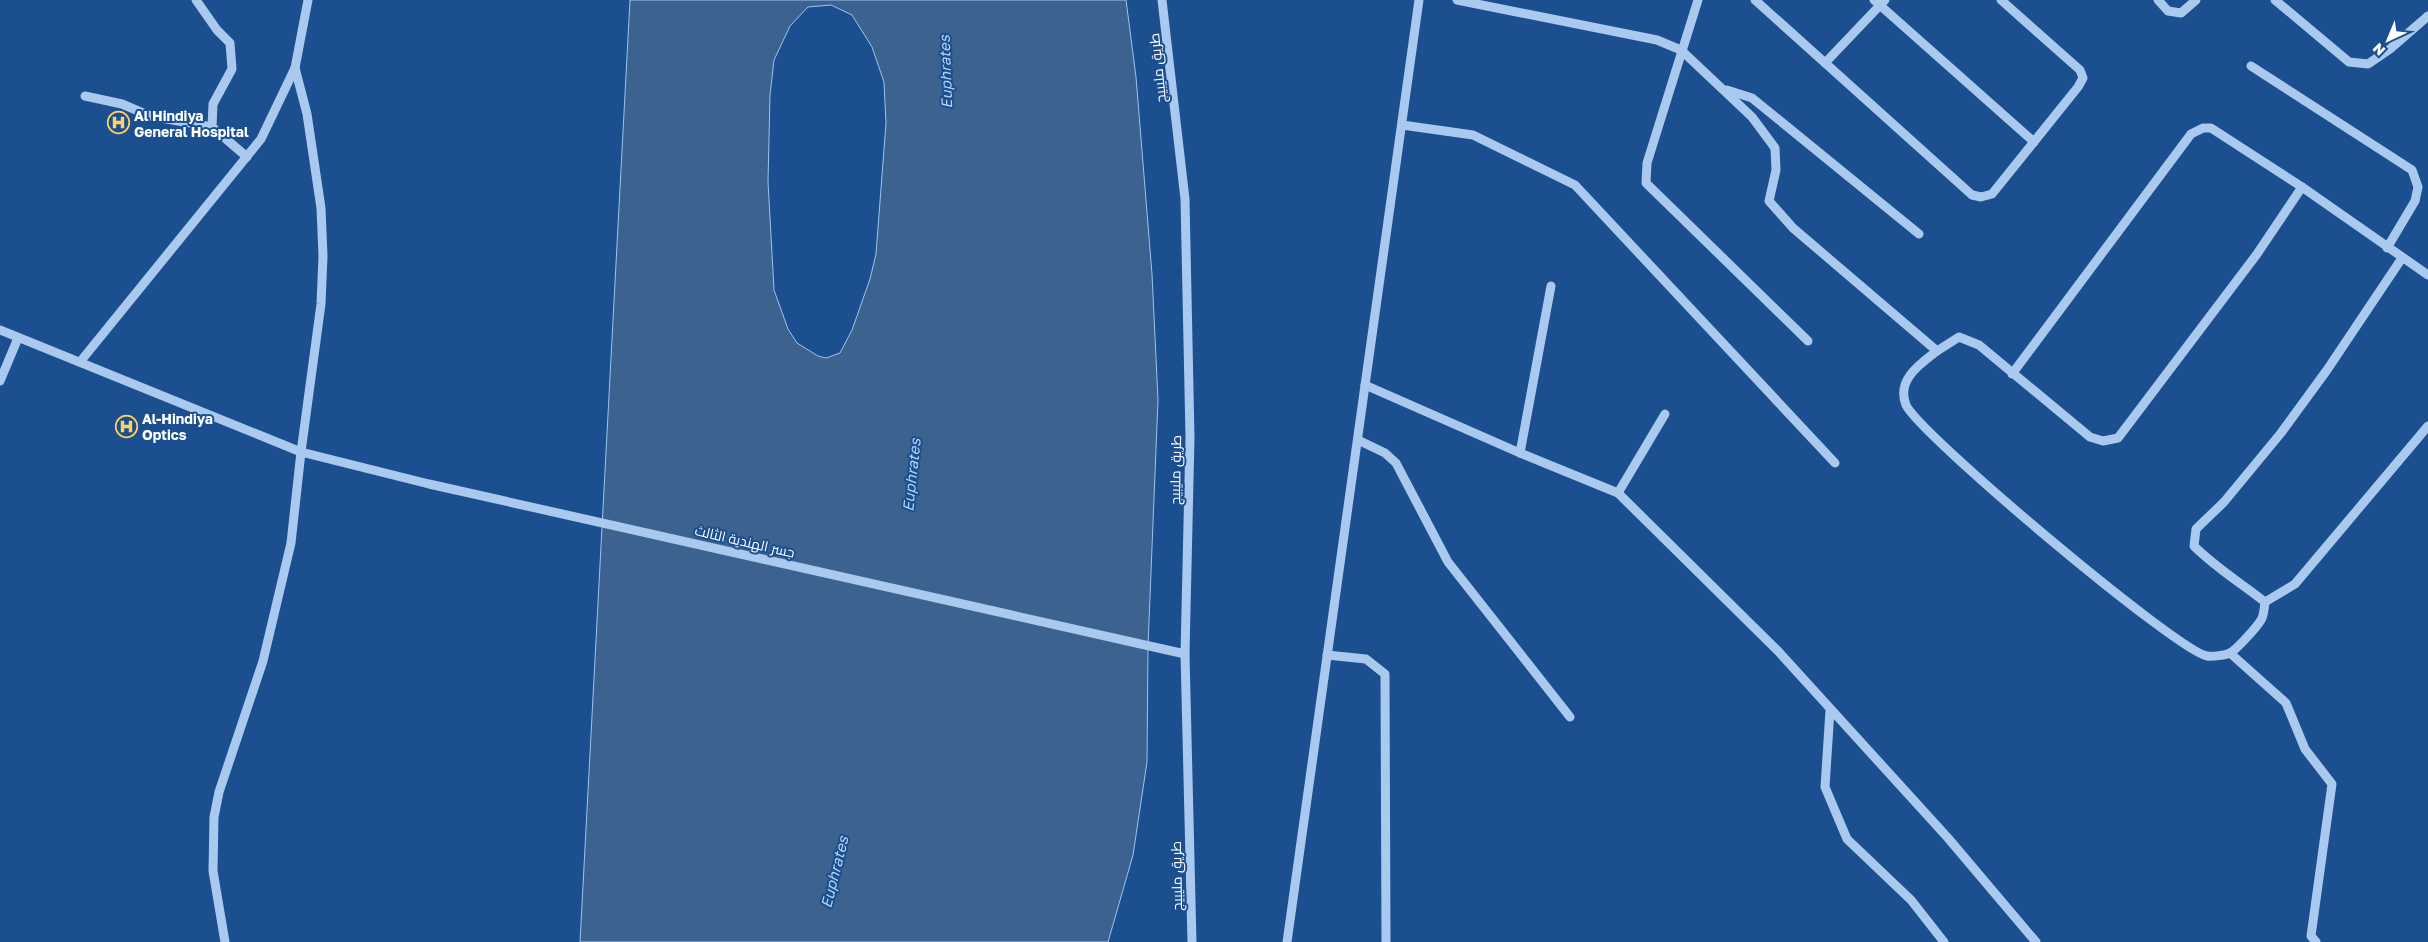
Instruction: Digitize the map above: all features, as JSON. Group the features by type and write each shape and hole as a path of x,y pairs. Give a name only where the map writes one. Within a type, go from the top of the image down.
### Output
{"street":[{"path":"196,0 217,30 230,43 232,69 213,104 212,127"},
{"path":"80,362 261,140 295,68 308,0"},
{"name":"طريق مليبيج","path":"1162,0 1185,199 1190,437 1185,654 1192,942"},
{"path":"1287,942 1420,0"},
{"path":"1457,0 1657,40 1682,50 1752,117 1775,148 1776,170 1769,201 1793,228 1936,350"},
{"path":"1698,0 1647,164 1646,183 1808,341"},
{"path":"1756,0 1972,195 1981,196 1992,194 2083,78 2080,70 2001,0"},
{"path":"2158,0 2168,11 2181,13 2196,0"},
{"path":"2275,0 2349,62 2368,64 2390,49 2428,16"},
{"path":"1825,63 1880,2 2034,142"},
{"path":"2251,66 2412,170 2418,186 2415,201 2387,248"},
{"path":"225,942 213,871 214,818 219,792 263,661 291,543 321,304 323,256 321,208 316,161 308,114 295,68"},
{"path":"1724,89 1752,98 1919,234"},
{"path":"86,96 122,104 150,116 212,127 247,157"},
{"path":"1402,125 1474,135 1575,186 1835,463"},
{"path":"2012,374 2191,134 2202,128 2211,128 2302,186 2387,248 2428,275"},
{"path":"2265,602 2263,619 2230,653 2208,657 2186,645 2118,596 1956,457 1907,406 1903,391 1910,373 1936,350 1959,337 1978,345 2090,437 2103,441 2118,438 2257,254 2302,186"},
{"path":"2265,602 2240,582 2214,566 2194,546 2196,529 2224,502 2281,433 2327,370 2402,258"},
{"path":"1520,453 1551,286"},
{"name":"جسر الهندية الثالث","path":"0,330 301,452 428,484 1185,654"},
{"path":"0,381 18,338"},
{"path":"1365,385 1520,453 1618,493 1778,651 1948,838 2036,942"},
{"path":"1618,493 1665,414"},
{"path":"2265,602 2295,584 2428,426"},
{"path":"1358,440 1385,453 1396,462 1448,562 1570,717"},
{"path":"2230,653 2286,702 2305,750 2332,784 2313,911 2311,936 2316,942"},
{"path":"1327,655 1366,660 1385,674 1386,942"},
{"path":"1830,710 1825,787 1847,839 1911,900 1944,942"}],"water":[{"name":"Euphrates","path":"630,0 1126,0 1136,77 1152,274 1158,400 1148,646 1147,762 1133,855 1108,942 580,942","holes":["831,5 852,15 872,47 884,82 886,123 876,254 870,279 852,330 840,353 826,358 818,356 797,343 788,329 774,290 768,182 770,95 774,60 790,26 808,7"]}],"place":[{"name":"Al Hindiya General Hospital","path":"118,123"},
{"name":"Al-Hindiya Optics","path":"126,426"}]}
